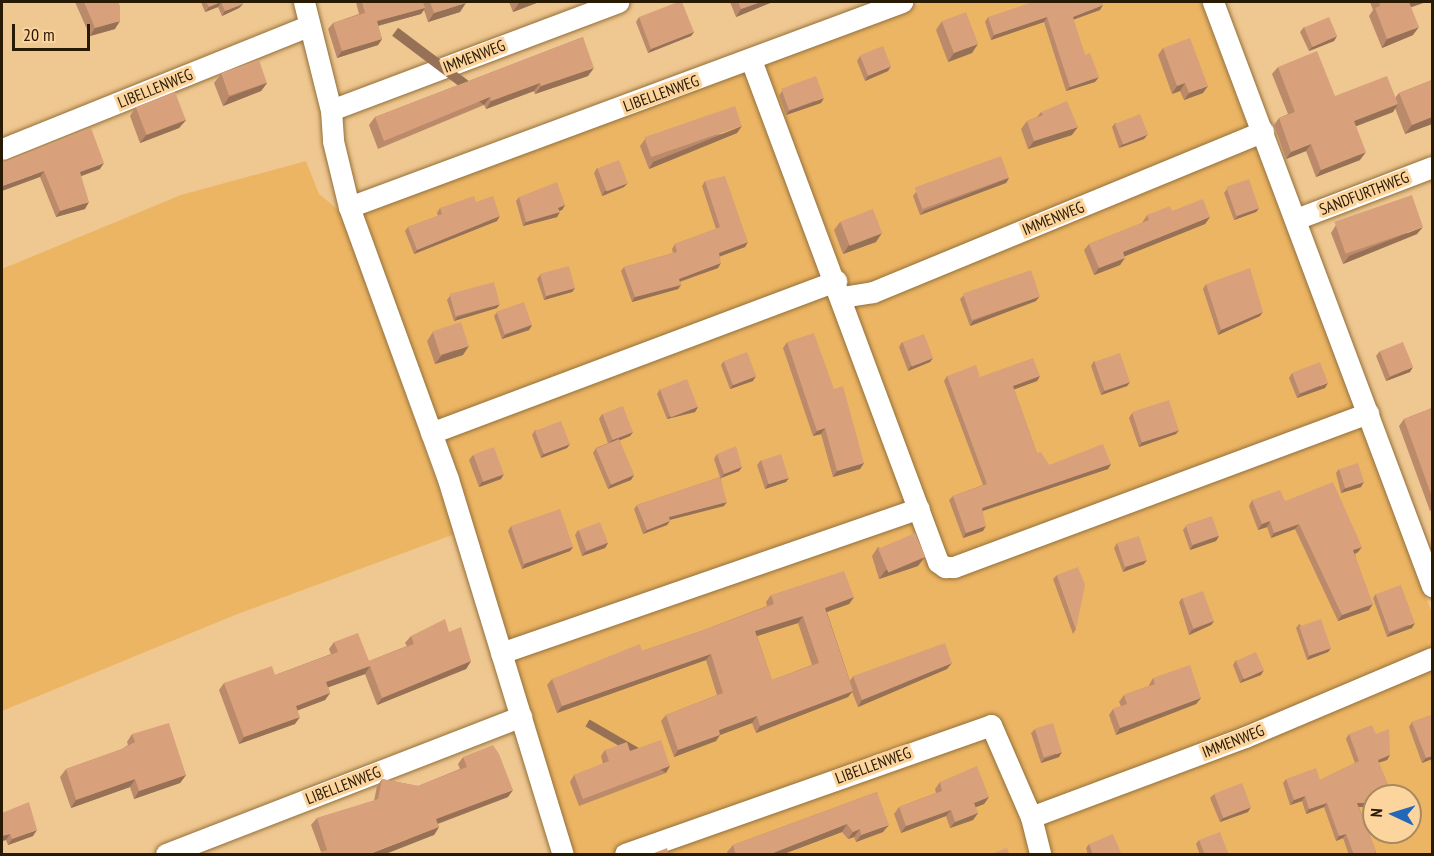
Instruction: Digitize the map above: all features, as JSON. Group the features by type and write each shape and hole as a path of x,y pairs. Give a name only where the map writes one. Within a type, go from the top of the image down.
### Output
{"street":[{"path":"304,2 308,26 331,110 333,141 349,207 431,433 563,855"},
{"name":"IMMENWEG","path":"331,110 618,2"},
{"path":"902,2 751,60 839,289 938,562 945,567 965,563 1368,414"},
{"path":"1213,2 1432,586"},
{"name":"LIBELLENWEG","path":"2,149 308,26"},
{"name":"LIBELLENWEG","path":"349,207 751,60"},
{"name":"IMMENWEG","path":"839,289 873,292 1263,131"},
{"name":"SANDFURTHWEG","path":"1296,219 1432,167"},
{"path":"431,433 839,289"},
{"path":"501,653 919,508"},
{"name":"IMMENWEG","path":"1031,817 1245,737 1432,658"},
{"name":"LIBELLENWEG","path":"166,855 521,716"},
{"name":"LIBELLENWEG","path":"625,855 991,725 1031,817 1040,855"}],"shaded area":[{"path":"924,2 1201,2 1432,613 1432,854 572,854 444,439 363,212"},
{"path":"306,161 319,194 341,212 455,534 235,615 2,711 2,269 181,195"}],"building":[{"path":"84,2 118,2 120,21 95,28"},
{"path":"206,2 221,2 209,7"},
{"path":"221,2 242,2 243,4 225,11"},
{"path":"362,2 423,2 425,8 377,21 382,39 342,51 333,23 365,13"},
{"path":"430,2 465,2 466,3 434,13"},
{"path":"682,2 694,32 651,49 639,17"},
{"path":"738,2 761,2 741,9"},
{"path":"1033,2 1102,2 1103,5 1073,17 1085,55 1090,53 1099,77 1070,87 1047,17 994,35 988,17"},
{"path":"1379,2 1409,2 1419,27 1387,39 1375,8 1380,6"},
{"path":"966,12 978,44 954,53 942,21"},
{"path":"1329,17 1337,36 1312,47 1304,28"},
{"path":"583,37 594,68 541,86 540,83 491,101 490,97 384,141 375,117"},
{"path":"1190,38 1208,86 1189,93 1185,83 1177,86 1163,48"},
{"path":"883,46 891,66 868,76 860,55"},
{"path":"1317,51 1335,96 1387,76 1398,104 1354,121 1366,152 1321,170 1311,144 1291,152 1279,118 1295,112 1278,67"},
{"path":"259,60 267,83 229,96 221,73"},
{"path":"816,76 824,98 789,110 781,89"},
{"path":"1432,80 1432,117 1412,125 1399,93"},
{"path":"175,92 186,120 147,135 136,107"},
{"path":"1067,101 1078,127 1034,141 1027,121"},
{"path":"735,106 742,126 651,157 644,137"},
{"path":"1140,114 1148,134 1123,145 1115,124"},
{"path":"91,128 104,163 80,172 89,202 60,211 44,171 2,186 2,163"},
{"path":"1001,156 1009,178 922,209 915,187"},
{"path":"619,160 628,183 606,192 598,168"},
{"path":"725,176 748,242 719,253 721,263 679,279 681,285 635,297 624,267 677,252 675,244 720,227 705,181"},
{"path":"1249,179 1259,208 1236,216 1226,187"},
{"path":"557,182 565,205 558,208 560,212 526,222 519,197"},
{"path":"1412,195 1423,227 1346,254 1334,222"},
{"path":"474,196 476,202 493,196 500,216 417,250 408,227 442,214 440,208"},
{"path":"1203,199 1210,217 1123,252 1125,258 1099,268 1089,244 1149,220 1147,215 1170,206 1172,211"},
{"path":"873,209 882,233 850,246 840,222"},
{"path":"569,266 575,288 546,296 540,274"},
{"path":"1250,268 1263,312 1221,330 1206,284"},
{"path":"1031,270 1040,296 972,320 963,293"},
{"path":"494,282 500,304 456,316 450,294"},
{"path":"524,302 532,325 504,334 497,311"},
{"path":"461,322 469,346 440,355 432,331"},
{"path":"814,333 834,389 843,386 864,463 837,471 825,428 817,431 787,342"},
{"path":"924,334 933,358 912,367 903,342"},
{"path":"1403,342 1413,367 1390,376 1380,351"},
{"path":"747,352 756,376 733,385 724,361"},
{"path":"1120,353 1130,382 1105,391 1094,362"},
{"path":"1033,358 1040,376 1013,386 1037,453 1041,452 1049,465 1103,444 1111,464 982,508 986,526 966,533 953,496 987,484 947,376 976,365 980,377"},
{"path":"1320,362 1328,383 1300,393 1292,373"},
{"path":"687,379 698,407 671,417 660,389"},
{"path":"1169,400 1179,430 1142,442 1132,412"},
{"path":"623,406 633,432 612,440 602,414"},
{"path":"1432,408 1432,497 1404,419"},
{"path":"561,421 570,444 544,454 535,431"},
{"path":"619,439 634,475 611,485 596,449"},
{"path":"736,446 742,467 724,474 717,454"},
{"path":"494,447 504,474 483,482 473,455"},
{"path":"781,454 789,478 769,484 761,460"},
{"path":"1358,463 1364,482 1345,488 1339,469"},
{"path":"720,477 727,502 669,517 670,521 647,530 637,505"},
{"path":"1333,482 1362,547 1353,550 1373,604 1342,615 1299,524 1274,533 1270,521 1262,524 1252,500 1280,490 1285,501"},
{"path":"560,509 573,547 524,564 511,526"},
{"path":"1212,516 1219,536 1192,545 1186,525"},
{"path":"600,522 608,543 586,551 579,530"},
{"path":"915,533 925,557 888,573 878,549"},
{"path":"1139,536 1147,560 1125,567 1117,543"},
{"path":"1078,567 1085,585 1076,629 1057,575"},
{"path":"844,571 854,597 825,608 853,691 760,726 757,716 719,730 720,735 678,750 666,715 723,693 711,654 562,706 552,679 640,644 642,651 774,604 771,595","holes":["803,616 819,663 772,680 755,631"]},
{"path":"1401,585 1415,623 1389,632 1376,594"},
{"path":"1203,591 1214,621 1193,629 1182,599"},
{"path":"445,619 449,632 461,627 471,661 382,698 370,666 326,682 330,693 296,706 300,717 244,737 224,683 272,666 275,675 338,652 334,642 358,633 369,661 414,644 411,636"},
{"path":"1321,619 1331,648 1309,656 1299,626"},
{"path":"945,643 952,663 862,700 853,676"},
{"path":"1256,652 1264,670 1244,679 1236,661"},
{"path":"1190,665 1201,698 1120,728 1113,709 1127,704 1124,695 1155,684 1153,678"},
{"path":"1432,715 1432,756 1426,758 1412,722"},
{"path":"169,723 186,775 139,791 135,779 76,800 66,769 122,749 135,742 132,734"},
{"path":"1053,723 1062,752 1044,757 1035,729"},
{"path":"1372,725 1376,734 1389,729 1390,755 1378,760 1388,784 1362,784 1362,803 1357,803 1362,816 1362,844 1373,844 1376,852 1368,855 1354,855 1346,834 1339,836 1327,803 1309,809 1305,796 1294,800 1286,779 1316,768 1320,780 1359,761 1349,734"},
{"path":"661,740 670,766 583,799 574,775 609,761 605,750 627,742 630,751"},
{"path":"493,745 499,754 513,790 436,819 439,827 372,853 373,855 315,855 327,850 317,818 378,799 382,779 418,786 467,767 463,757"},
{"path":"977,766 989,797 974,803 978,813 955,822 951,810 906,826 899,807 942,791 940,782"},
{"path":"1242,783 1251,807 1223,818 1214,794"},
{"path":"877,792 889,825 861,835 860,829 853,832 847,824 768,855 736,855 733,845"},
{"path":"29,802 37,830 12,839 10,834 2,836 2,813"},
{"path":"1220,832 1229,855 1205,855 1199,840"},
{"path":"1113,834 1121,853 1093,855 1089,844"},
{"path":"667,848 669,855 649,855"},
{"path":"1007,848 1010,855 989,855"}]}
